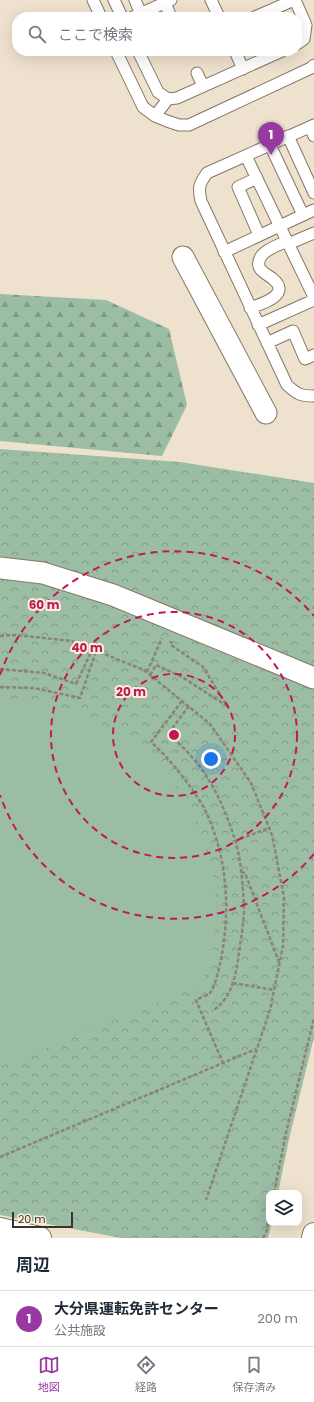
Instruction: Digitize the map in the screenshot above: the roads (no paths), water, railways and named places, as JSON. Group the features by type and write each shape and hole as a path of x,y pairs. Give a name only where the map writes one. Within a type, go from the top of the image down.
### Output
{"street":[{"path":"183,257 266,413"},
{"path":"0,568 43,573 113,595 314,678"},
{"path":"0,1229 40,1238"},
{"path":"313,1238 314,1234"}],"lane":[{"path":"93,0 99,12"},
{"path":"114,0 120,12"},
{"path":"135,0 137,12"},
{"path":"211,0 217,12"},
{"path":"267,12 295,0 300,12"},
{"path":"144,12 168,1 170,12"},
{"path":"302,15 314,38"},
{"path":"302,40 304,39 306,24"},
{"path":"118,56 143,108 155,116 179,125 189,125 311,68 314,65"},
{"path":"140,56 158,92 168,99 177,98 271,56"},
{"path":"237,56 243,69"},
{"path":"197,73 203,86"},
{"path":"155,116 168,99"},
{"path":"313,129 288,136 207,173 201,182 199,191 201,201 224,252 287,385 295,393 304,396 314,396"},
{"path":"288,136 314,193"},
{"path":"270,145 303,215"},
{"path":"246,156 314,299 258,325"},
{"path":"257,178 238,187 259,235"},
{"path":"224,252 314,210"},
{"path":"250,308 269,301 278,291 278,285 272,278 264,274 260,265 260,261 265,252 314,233"},
{"path":"267,343 293,331 305,359 314,355"}],"place":[{"name":"大分県運転免許センター","path":"271,155"}]}
